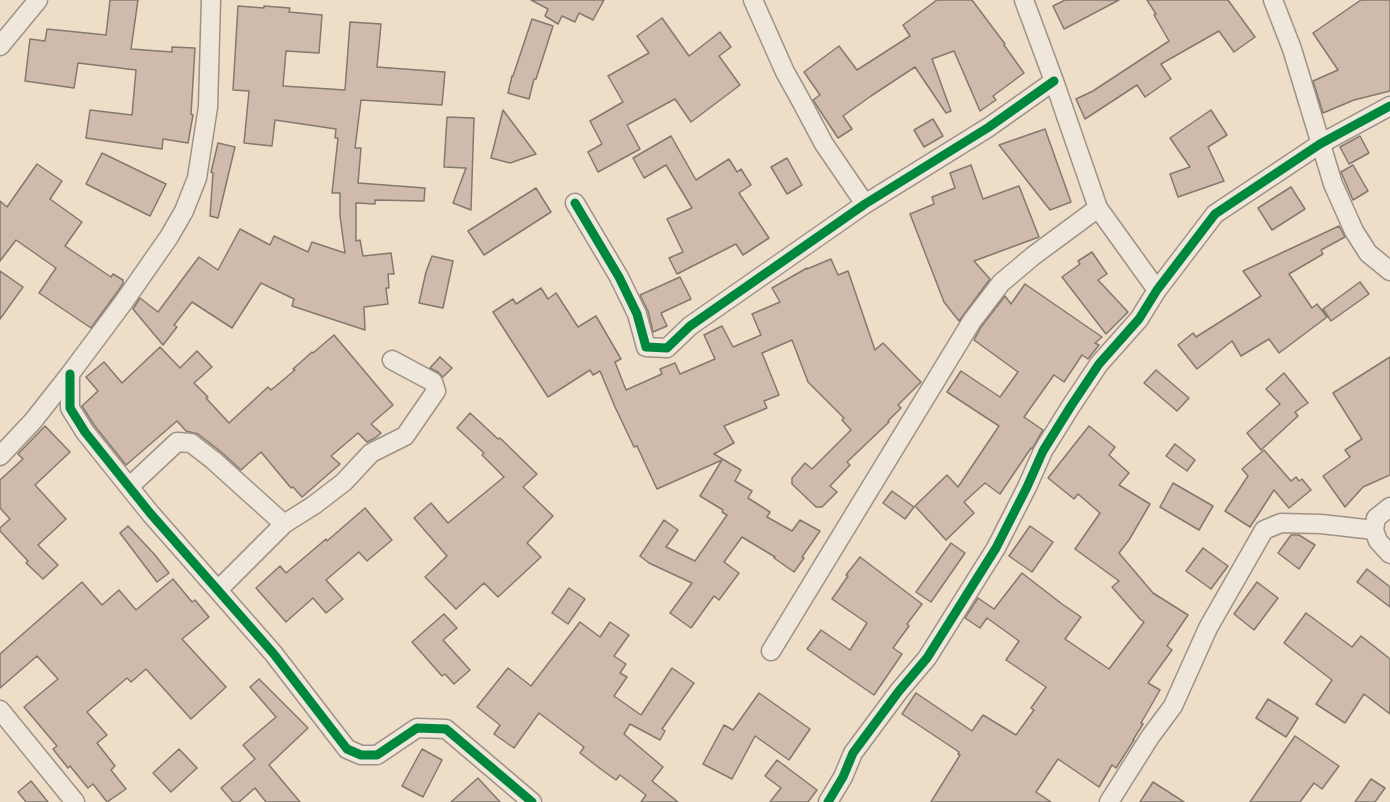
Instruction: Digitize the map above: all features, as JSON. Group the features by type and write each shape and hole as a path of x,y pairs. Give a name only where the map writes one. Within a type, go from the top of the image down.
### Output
{"street":[{"path":"0,46 38,0"},
{"path":"0,456 33,421 70,374 123,303 169,237 184,211 197,178 208,107 211,0"},
{"path":"753,0 804,107 825,144 865,204"},
{"path":"1023,0 1098,208 1157,290"},
{"path":"1273,0 1292,49 1333,184 1354,231 1368,253 1390,271"},
{"path":"575,203 619,277 637,314 646,347 667,348 690,326 865,204 989,127 1054,81"},
{"path":"828,802 843,777 853,753 899,691 927,658 996,548 1043,451 1071,406 1100,364 1139,319 1157,290 1215,214 1320,144 1390,106"},
{"path":"771,651 972,321 1001,283 1098,208"},
{"path":"218,590 284,524 344,482 371,453 405,436 436,391 433,382 392,360"},
{"path":"70,374 70,408 85,432 150,513 273,653 347,749 361,755 377,755 417,728 446,729 532,802"},
{"path":"129,487 177,442 191,443 284,524"},
{"path":"1390,507 1376,518 1374,530 1378,541 1390,554"},
{"path":"1109,802 1150,737 1173,706 1208,628 1264,530 1281,523 1321,524 1374,530"},
{"path":"0,710 75,802"}],"building":[{"path":"110,0 138,0 131,49 172,52 172,47 195,48 191,114 193,115 188,143 163,139 162,149 86,138 90,110 132,115 136,70 78,63 74,88 25,81 30,39 45,41 47,29 106,35"},
{"path":"531,0 604,0 593,20 579,13 575,22 562,16 558,24 545,16 548,9"},
{"path":"937,0 972,0 1024,73 993,96 996,100 980,111 954,51 932,59 951,111 946,113 915,67 843,116 852,129 838,138 813,100 820,95 804,72 839,46 857,70 910,36 903,25"},
{"path":"1065,0 1119,0 1064,29 1053,6"},
{"path":"1147,0 1228,0 1255,37 1234,52 1219,31 1161,64 1171,79 1145,97 1137,85 1085,119 1076,99 1093,91 1169,41"},
{"path":"1361,0 1390,0 1390,91 1354,100 1323,113 1313,81 1338,70 1313,33"},
{"path":"238,6 290,8 289,12 322,15 319,53 286,51 283,86 345,90 350,22 381,24 377,67 445,72 442,105 361,100 355,148 361,148 358,183 425,188 424,201 375,200 375,204 356,203 356,241 360,240 363,256 391,253 394,274 388,274 389,288 386,288 388,304 364,307 365,330 292,306 294,299 261,283 232,328 192,302 174,325 177,327 163,345 133,309 140,298 158,312 199,257 218,270 240,229 270,245 274,236 308,252 312,242 345,253 340,216 340,193 332,193 338,138 335,138 336,129 275,120 272,146 244,143 249,91 233,90"},
{"path":"662,18 689,56 720,32 731,47 719,56 740,85 691,122 675,99 627,125 640,149 598,172 588,152 602,144 590,121 623,102 608,76 649,53 637,36"},
{"path":"532,19 553,26 529,99 508,93"},
{"path":"503,110 536,154 510,163 491,158"},
{"path":"1211,110 1227,135 1208,147 1224,181 1178,197 1170,174 1190,167 1170,138"},
{"path":"447,117 474,118 471,210 453,203 466,168 444,167"},
{"path":"933,119 943,136 924,147 914,130"},
{"path":"1045,129 1071,202 1050,210 999,145"},
{"path":"671,136 696,180 729,159 737,172 741,169 751,185 739,193 769,238 743,255 736,244 677,274 669,258 683,252 667,219 692,208 666,165 644,178 633,158"},
{"path":"1360,136 1369,153 1349,164 1340,147"},
{"path":"218,143 235,147 218,218 210,216 213,173 211,172"},
{"path":"102,153 166,184 150,216 86,184"},
{"path":"787,158 802,185 787,194 771,167"},
{"path":"37,164 62,181 50,199 82,222 65,246 111,277 113,274 123,280 123,284 91,328 39,293 56,268 16,240 0,261 0,201 7,207"},
{"path":"971,165 983,199 1019,186 1039,237 974,261 990,279 959,321 944,302 910,214 934,204 932,197 955,188 950,173"},
{"path":"1353,165 1368,191 1353,200 1341,172"},
{"path":"1291,187 1305,209 1272,230 1258,208"},
{"path":"536,188 551,212 484,255 468,231"},
{"path":"1339,226 1345,237 1321,250 1323,254 1289,274 1312,308 1317,304 1327,317 1279,353 1269,339 1241,356 1232,341 1197,369 1178,345 1193,333 1196,337 1261,296 1243,271"},
{"path":"1092,252 1107,274 1098,280 1128,312 1106,334 1062,277 1080,264 1078,261"},
{"path":"432,256 453,261 443,308 419,303"},
{"path":"831,259 838,275 848,271 875,350 883,343 921,382 898,405 901,408 889,422 847,462 850,465 830,486 837,492 822,507 816,507 792,484 792,478 805,463 812,469 851,430 842,420 844,418 808,382 792,340 762,353 779,395 764,401 767,408 724,426 734,443 714,454 741,470 735,481 752,491 748,498 770,512 767,517 792,531 800,520 820,531 794,572 775,557 742,537 724,562 739,573 719,600 714,596 691,628 670,613 692,583 649,563 640,556 664,520 678,530 666,547 695,561 727,515 700,496 722,460 657,489 637,446 634,447 600,371 593,375 590,370 548,397 493,312 513,299 516,304 541,288 548,299 556,293 578,327 596,316 621,359 615,362 626,390 662,374 660,369 675,363 680,374 715,359 704,335 722,326 733,347 761,335 752,314 780,302 772,288 807,268"},
{"path":"0,271 23,287 0,319"},
{"path":"680,277 691,299 661,313 667,326 653,332 648,311 640,295"},
{"path":"1360,282 1369,294 1331,321 1323,309"},
{"path":"1025,284 1102,337 1095,343 1099,345 1088,359 1082,355 1064,382 1054,375 1024,417 1043,430 1032,449 1000,494 985,483 964,502 974,513 946,540 915,506 947,475 958,487 999,426 947,392 961,371 1000,397 1018,372 974,340 1005,296 1011,304"},
{"path":"334,335 393,405 371,424 381,433 367,442 358,433 331,456 340,464 302,497 293,487 291,488 261,452 241,470 198,434 186,431 177,421 126,465 82,406 98,391 86,377 104,362 122,383 160,347 180,368 197,351 212,367 194,383 229,423 268,387 271,390"},
{"path":"440,357 452,368 443,377 430,368"},
{"path":"1390,357 1390,475 1363,487 1345,507 1323,476 1350,457 1345,450 1362,439 1333,393"},
{"path":"1156,370 1189,398 1177,411 1144,383"},
{"path":"1284,373 1308,403 1295,412 1298,416 1261,450 1247,433 1280,404 1266,389"},
{"path":"470,413 537,474 523,487 553,516 527,543 541,557 498,597 484,583 456,609 425,577 447,556 414,518 431,503 448,523 504,477 482,455 484,453 457,428"},
{"path":"45,426 70,452 35,485 66,519 38,545 58,565 43,579 26,563 28,561 0,531 0,528 10,519 0,508 0,480 23,459 18,454"},
{"path":"1089,426 1115,447 1109,455 1129,473 1119,485 1150,504 1119,553 1153,593 1188,615 1167,646 1172,650 1148,683 1160,690 1134,740 1116,768 1112,765 1099,787 1058,759 1036,792 1051,802 931,802 960,755 959,752 902,714 916,693 972,731 983,715 1016,735 1034,710 1031,708 1046,687 1006,660 1019,641 987,618 980,628 965,618 978,598 994,609 1022,573 1081,617 1065,639 1109,669 1144,622 1112,587 1119,581 1075,549 1100,513 1078,494 1074,499 1048,478"},
{"path":"1175,444 1195,460 1187,471 1166,456"},
{"path":"1264,450 1291,481 1296,477 1299,481 1302,479 1311,490 1289,508 1274,490 1250,527 1225,511 1248,476 1242,469"},
{"path":"1173,483 1213,506 1199,530 1160,507"},
{"path":"892,491 914,507 905,519 883,503"},
{"path":"365,508 392,540 367,561 359,552 326,580 343,599 326,613 313,598 286,622 256,588 280,566 286,573"},
{"path":"128,526 169,573 157,582 120,533"},
{"path":"1030,526 1053,542 1032,572 1009,556"},
{"path":"1291,535 1299,535 1315,545 1299,569 1278,553"},
{"path":"951,543 965,553 931,602 916,592"},
{"path":"1203,548 1228,566 1211,589 1186,571"},
{"path":"860,557 922,604 893,648 902,654 874,695 807,649 821,630 850,650 867,623 832,599"},
{"path":"1367,569 1390,587 1390,607 1357,582"},
{"path":"173,579 192,602 195,600 209,617 182,639 226,687 191,719 146,669 131,682 127,678 87,712 107,735 97,743 115,766 111,770 126,789 107,802 93,784 88,788 70,766 68,768 53,749 57,746 24,707 58,679 37,656 0,688 0,654 82,582 102,605 119,590 136,610"},
{"path":"1257,582 1278,598 1254,630 1234,614"},
{"path":"569,588 585,599 568,624 552,613"},
{"path":"1306,613 1352,647 1361,636 1390,659 1390,714 1364,694 1345,723 1316,704 1332,680 1284,643"},
{"path":"444,614 457,628 443,640 470,670 454,684 445,674 442,676 412,642"},
{"path":"580,622 600,637 610,622 629,635 614,656 626,664 620,673 627,677 614,696 641,715 672,668 694,683 662,729 665,731 660,740 630,724 624,734 663,767 652,781 678,802 641,802 646,795 620,775 616,780 602,770 580,753 584,747 539,713 514,748 494,734 500,725 477,707 508,668 531,686"},
{"path":"259,679 308,728 269,765 300,802 266,802 255,788 239,802 233,802 221,788 255,759 243,745 276,717 250,687"},
{"path":"759,693 810,729 789,760 755,736 732,779 703,764 724,725 733,730"},
{"path":"1268,699 1298,718 1286,737 1256,718"},
{"path":"1295,736 1339,766 1322,789 1314,783 1300,802 1250,802"},
{"path":"179,749 197,768 171,792 153,773"},
{"path":"422,749 442,760 423,797 402,786"},
{"path":"777,760 817,790 808,802 770,802 781,788 765,776"},
{"path":"478,778 500,802 451,802"},
{"path":"1371,779 1385,788 1375,802 1355,802"},
{"path":"31,781 48,802 26,802 18,792"},
{"path":"1153,782 1184,802 1140,802"}],"cycle path":[{"path":"575,203 619,277 637,314 646,347 667,348 690,326 865,204 989,127 1054,81"},
{"path":"828,802 843,777 853,753 899,691 927,658 996,548 1043,451 1071,406 1099,364 1139,319 1157,290 1215,214 1320,144 1390,106"},
{"path":"70,374 70,408 85,432 150,513 273,653 347,749 361,755 377,755 417,728 446,729 532,802"}]}
